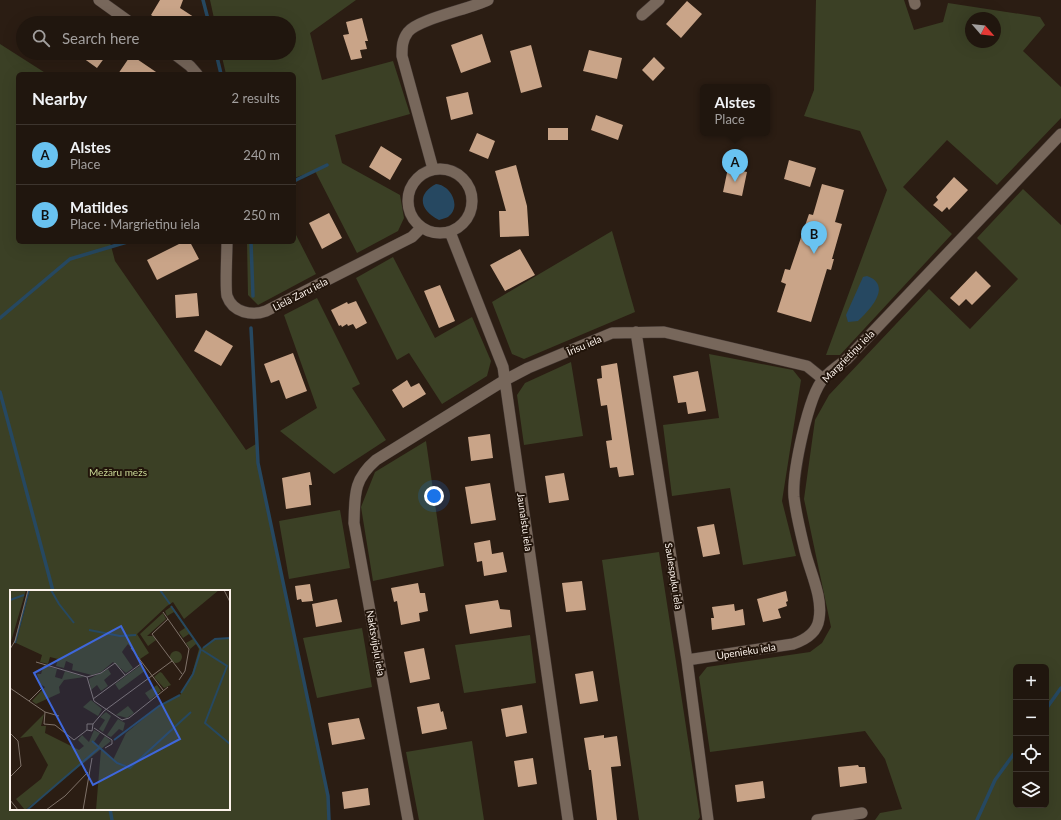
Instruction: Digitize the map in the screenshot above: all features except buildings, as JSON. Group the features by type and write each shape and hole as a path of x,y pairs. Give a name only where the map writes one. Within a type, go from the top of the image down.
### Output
{"street":[{"path":"99,0 121,16"},
{"path":"113,0 117,13"},
{"path":"433,169 402,56 402,42 409,31 419,24 488,0"},
{"path":"642,15 658,0"},
{"path":"182,60 195,72"},
{"name":"Margrietiņu iela","path":"804,640 813,632 819,619 820,604 805,551 794,496 799,452 807,416 823,379 847,359 1061,134"},
{"path":"433,169 450,170 463,179 471,193 472,209 464,224 450,232 435,234 421,228 411,217 407,203 410,188 419,176 433,169"},
{"name":"Lielā Zaru iela","path":"228,244 227,296 233,305 241,311 255,315 266,311 412,237 421,228"},
{"name":"Jaunalstu iela","path":"450,232 503,367 568,820"},
{"name":"Saulespuķu iela","path":"636,332 687,660 708,820"},
{"name":"Īrisu iela","path":"367,468 376,460 505,380 528,368 612,333 664,332 807,366 823,379"},
{"name":"Naktsvijoļu iela","path":"367,468 356,486 354,523 408,820"},
{"name":"Upenieku iela","path":"687,660 793,644 804,640"},
{"path":"817,820 862,813"}],"green space":[{"path":"210,0 356,0 310,33 322,80 393,61 410,114 335,135 342,163 400,195 404,218 398,231 357,253 315,171 296,177 296,72 226,72 223,60 296,60 296,16 213,16"},
{"path":"816,0 904,0 914,30 943,22 948,3 1040,17 1045,25 1023,51 1061,87 1061,118 997,185 947,140 903,187 952,234 840,355 826,355 887,190 860,131 804,116 814,90"},
{"name":"Mežāru mežs","path":"0,44 16,54 16,60 25,60 44,72 16,72 16,244 111,244 115,261 246,450 256,444 258,463 328,796 329,820 0,820"},
{"path":"1023,189 1061,225 1061,820 875,820 880,813 902,809 885,759 865,731 710,752 699,677 707,667 810,652 822,643 831,627 804,499 815,420 829,395 929,289 970,329 1018,279 977,238"},
{"path":"612,231 635,312 524,359 512,354 492,302"},
{"path":"296,235 316,274 258,305 248,295 247,244 296,244"},
{"path":"393,257 435,338 472,317 491,361 487,376 442,404 409,353 397,360 356,278"},
{"path":"317,298 360,384 352,388 386,440 334,474 280,431 317,408 284,315"},
{"path":"709,354 793,370 801,380 782,501 796,556 743,565 730,488 672,496 663,425 719,418"},
{"path":"571,362 583,436 524,445 517,395 525,383"},
{"path":"426,441 444,566 373,581 361,507 375,472"},
{"path":"340,510 350,568 289,579 279,521"},
{"path":"659,552 700,817 698,820 639,820 602,560"},
{"path":"362,628 372,687 317,698 303,638"},
{"path":"530,635 536,683 464,693 455,645"},
{"path":"472,741 484,820 419,820 406,752"}],"water":[{"path":"436,184 441,185 450,192 454,202 452,213 448,217 439,220 428,212 424,207 423,202 425,193"},
{"path":"867,276 875,280 878,285 879,291 877,298 868,311 858,321 848,322 846,315 863,277"}],"waterway":[{"path":"203,0 207,16"},
{"path":"218,60 221,72"},
{"path":"296,180 327,165"},
{"path":"0,318 70,259 120,244"},
{"path":"251,244 253,296"},
{"path":"251,328 258,463 328,796 329,820"},
{"path":"0,392 53,590"},
{"path":"1049,705 1061,688"},
{"path":"977,820 995,780 1013,755"},
{"path":"110,810 112,820"}],"place":[{"name":"Alstes","path":"735,182"},
{"name":"Matildes","path":"814,254"}]}
